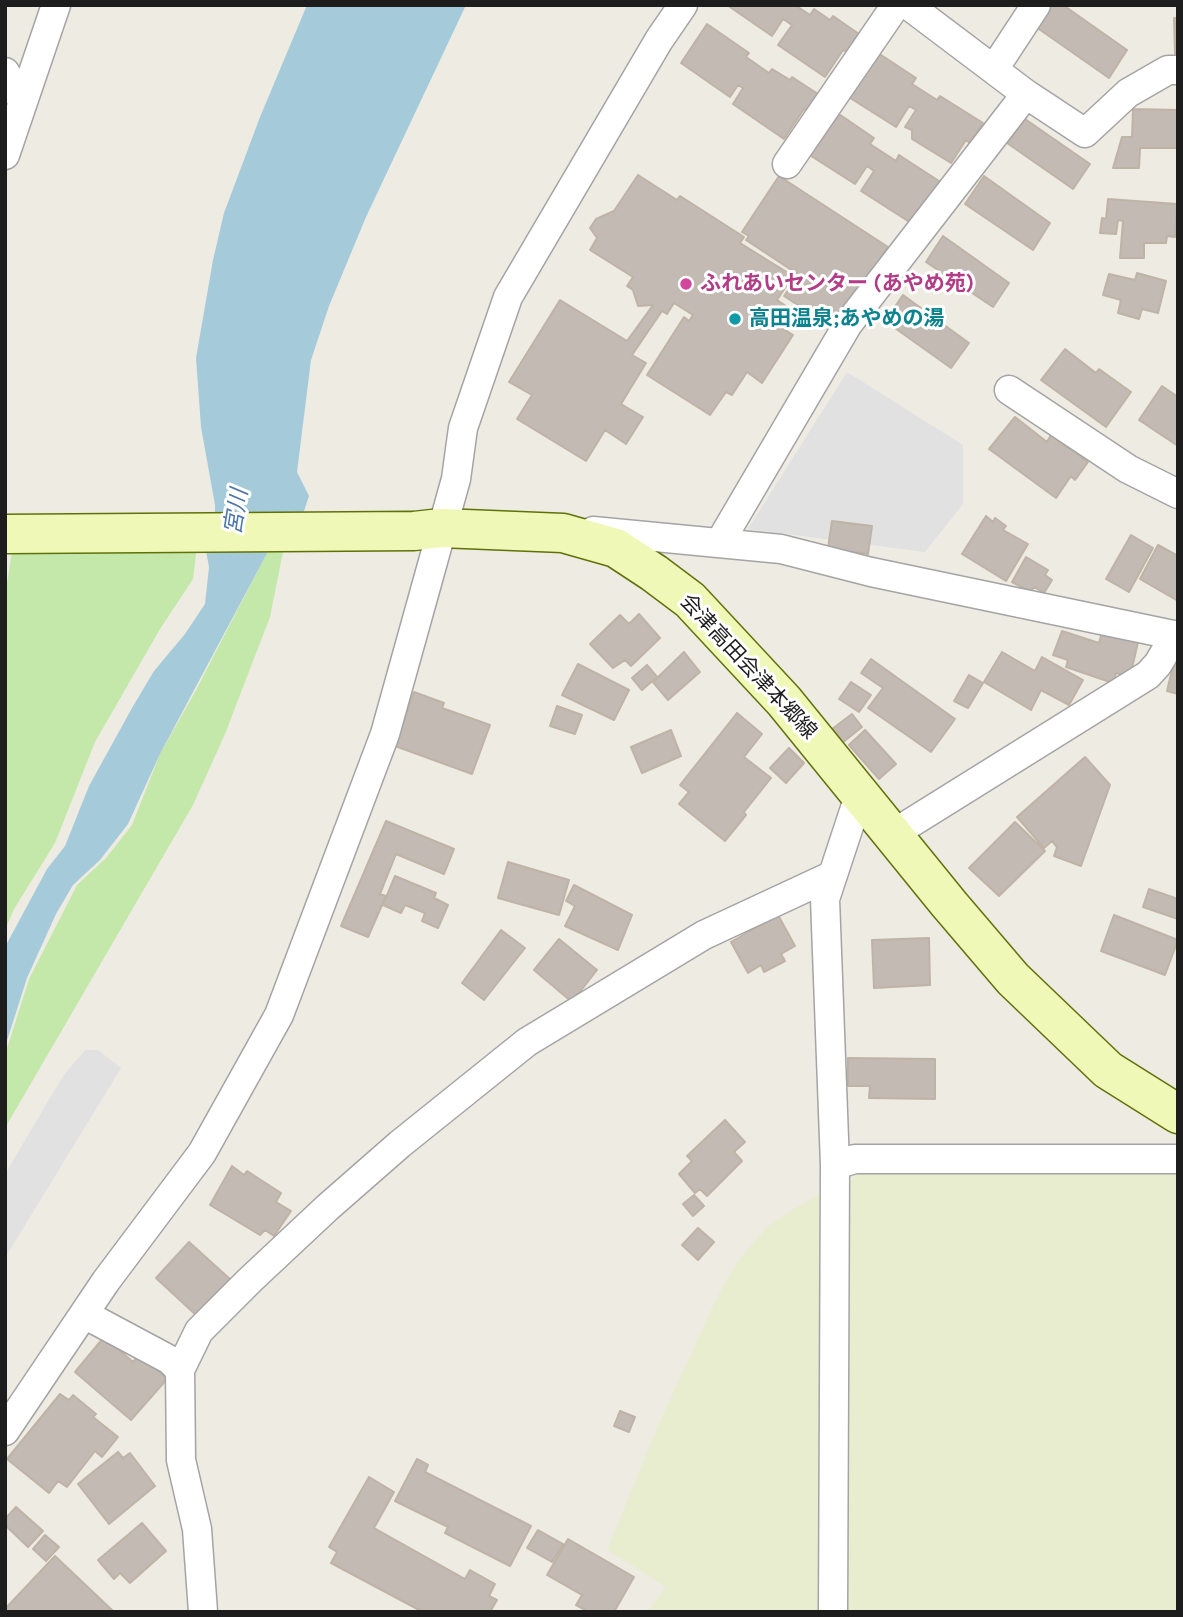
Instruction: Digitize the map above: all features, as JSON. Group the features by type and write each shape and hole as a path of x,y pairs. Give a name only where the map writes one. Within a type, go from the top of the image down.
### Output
{"main road":[{"name":"会津高田会津本郷線","path":"5,534 427,529 563,533 616,548 690,600 784,701 1013,979 1108,1070 1178,1114"}],"street":[{"path":"5,155 56,5"},
{"path":"5,1431 84,1314 202,1153 279,1015 385,734 427,529 456,479 463,428 508,297 659,40 683,5"},
{"path":"787,164 896,5"},
{"path":"908,5 1085,133 1128,93 1168,70 1178,70"},
{"path":"994,69 1037,5"},
{"path":"5,72 23,102"},
{"path":"720,542 848,324 1027,93"},
{"path":"1009,390 1128,469 1178,494"},
{"path":"485,531 608,531 781,549 872,572 1176,635 1148,676 893,834"},
{"path":"833,1612 835,1165 825,899 860,793"},
{"path":"203,1612 195,1520 181,1460 180,1370 199,1331 328,1207 400,1144 527,1042 705,935 833,875"},
{"path":"835,1165 855,1159 1178,1159"},
{"path":"84,1314 170,1360 180,1370"}],"green space":[{"path":"273,541 285,542 270,617 225,734 193,805 5,1128 5,1055 29,979 77,885 106,858 132,825 160,754"},
{"path":"197,545 193,579 160,629 95,742 55,843 14,909 5,930 5,597 12,551"},
{"path":"857,1174 1178,1174 1178,1612 847,1612 848,1184"},
{"path":"820,1194 817,1612 647,1612 666,1587 607,1550 655,1432 718,1295 737,1262 767,1227"}],"shaded area":[{"path":"847,372 963,445 963,504 925,552 748,529"},
{"path":"85,1050 98,1050 121,1068 5,1258 5,1174 63,1076"}],"water":[{"name":"宮川","path":"307,5 466,5 366,217 329,306 311,360 297,472 309,496 302,517 273,542 160,754 128,824 100,860 73,885 56,914 27,978 5,1047 5,947 47,869 65,846 89,786 132,708 154,671 185,634 205,604 209,567 206,551 215,517 215,505 201,427 196,358 224,213 260,117"}],"building":[{"path":"727,5 795,5 810,15 814,9 830,20 833,16 859,34 847,52 843,50 825,77 778,45 792,25 783,19 772,36"},
{"path":"1051,5 1063,5 1127,50 1109,78 1036,27"},
{"path":"1174,18 1178,18 1178,54 1175,54"},
{"path":"707,24 749,53 746,57 769,73 772,69 790,80 792,77 818,94 807,111 804,109 784,139 733,104 743,88 738,85 730,97 681,63"},
{"path":"875,51 916,78 912,84 937,100 940,96 983,123 970,143 966,140 951,163 912,139 912,130 905,127 916,110 909,106 896,127 847,96"},
{"path":"1133,109 1178,110 1178,148 1140,148 1139,168 1113,168 1122,137 1132,137"},
{"path":"836,112 874,138 870,144 896,161 899,155 942,183 929,201 926,199 911,223 861,191 874,171 867,166 855,184 808,154"},
{"path":"1025,119 1090,164 1073,189 1007,143"},
{"name":"高田温泉;あやめの湯","path":"638,175 677,200 680,196 744,237 740,243 793,276 777,300 789,308 777,325 793,335 762,383 747,372 732,395 726,392 710,415 647,375 684,317 689,321 693,315 674,303 667,314 662,311 632,355 646,363 621,404 643,417 626,444 605,430 586,461 517,419 532,395 509,382 560,300 627,341 653,305 638,306 633,290 627,286 633,277 590,250 597,238 590,228 596,219 614,211"},
{"path":"779,176 888,247 834,329 784,296 799,275 746,240 749,236 742,232"},
{"path":"984,176 1050,223 1033,250 965,204"},
{"path":"1108,199 1177,204 1175,237 1167,236 1166,243 1144,243 1144,258 1120,258 1123,221 1118,220 1116,234 1100,233 1102,218 1106,219"},
{"path":"943,236 1009,283 993,307 926,262"},
{"path":"1137,273 1166,281 1158,313 1142,309 1139,319 1118,313 1121,300 1103,295 1109,274 1135,280"},
{"path":"903,295 969,343 951,368 885,321"},
{"path":"1065,349 1096,373 1099,369 1131,392 1106,427 1041,380"},
{"path":"1162,386 1178,397 1178,446 1139,420"},
{"path":"1015,417 1047,442 1051,435 1088,462 1075,480 1071,476 1056,498 989,449"},
{"path":"986,516 993,522 995,518 1006,526 1003,530 1028,544 1006,581 962,554"},
{"path":"832,521 872,526 868,554 828,548"},
{"path":"1131,535 1153,548 1129,592 1106,579"},
{"path":"1158,545 1178,556 1178,601 1140,579"},
{"path":"1026,557 1048,570 1045,575 1052,580 1044,593 1034,587 1031,592 1012,582"},
{"path":"639,614 660,638 631,666 625,660 613,668 590,644 620,615 629,624"},
{"path":"1062,631 1099,643 1102,632 1138,642 1130,677 1116,673 1113,683 1066,667 1068,660 1053,655"},
{"path":"684,652 700,672 668,700 653,682"},
{"path":"1002,652 1035,671 1042,657 1083,680 1069,705 1041,690 1031,710 984,682"},
{"path":"1176,653 1178,654 1178,694 1167,691"},
{"path":"871,659 955,719 931,752 868,708 883,688 861,673"},
{"path":"578,664 629,690 614,720 562,695"},
{"path":"647,665 657,677 642,690 632,678"},
{"path":"969,675 983,683 968,708 954,701"},
{"path":"851,682 871,695 859,712 839,699"},
{"path":"414,692 444,703 442,708 490,725 472,774 395,746"},
{"path":"557,706 582,715 575,734 550,726"},
{"path":"737,713 762,734 744,757 771,778 725,841 679,804 689,792 680,785"},
{"path":"852,714 862,727 842,743 832,729"},
{"path":"671,730 681,756 642,773 631,747"},
{"path":"865,730 896,764 879,779 849,745"},
{"path":"789,748 804,763 786,783 770,768"},
{"path":"1085,757 1110,785 1081,866 1054,856 1057,847 1052,841 1044,848 1017,817"},
{"path":"386,821 454,849 444,874 396,854 380,894 386,896 368,937 341,926"},
{"path":"1015,822 1045,851 999,896 969,868"},
{"path":"508,862 569,880 559,915 498,898"},
{"path":"395,876 436,893 434,898 448,905 438,928 422,921 425,913 405,905 401,913 383,905"},
{"path":"574,885 632,915 618,950 565,926 575,906 566,901"},
{"path":"1149,889 1178,899 1178,919 1143,907"},
{"path":"778,915 795,946 781,954 785,961 764,972 761,965 748,973 731,942"},
{"path":"1114,915 1178,940 1165,975 1101,951"},
{"path":"501,930 525,948 484,1000 462,983"},
{"path":"929,938 930,985 874,988 872,940"},
{"path":"559,939 597,970 572,1002 534,970"},
{"path":"848,1058 935,1059 935,1099 869,1098 870,1086 848,1086"},
{"path":"725,1120 745,1142 734,1152 742,1161 707,1196 700,1189 695,1193 679,1174 692,1161 687,1156"},
{"path":"232,1166 244,1175 247,1171 281,1193 276,1202 291,1211 274,1236 265,1230 260,1235 210,1205"},
{"path":"694,1195 704,1206 693,1216 683,1204"},
{"path":"698,1228 714,1242 698,1260 682,1245"},
{"path":"189,1242 231,1280 197,1316 156,1278"},
{"path":"104,1337 133,1362 140,1353 167,1379 131,1420 75,1372"},
{"path":"60,1394 69,1400 73,1395 96,1414 93,1417 118,1437 102,1457 95,1451 67,1487 58,1481 49,1493 7,1459"},
{"path":"620,1411 635,1417 629,1432 614,1426"},
{"path":"118,1452 123,1458 130,1453 155,1486 109,1524 78,1484"},
{"path":"417,1459 428,1465 425,1472 531,1526 510,1566 445,1533 448,1527 395,1501"},
{"path":"369,1477 394,1492 374,1528 465,1579 470,1570 495,1584 489,1596 497,1600 490,1612 423,1612 331,1563 337,1552 329,1547"},
{"path":"16,1507 43,1531 28,1547 5,1525 5,1519"},
{"path":"142,1523 166,1551 130,1583 120,1573 114,1579 98,1560"},
{"path":"538,1530 563,1544 552,1562 527,1548"},
{"path":"45,1535 59,1547 46,1561 33,1549"},
{"path":"568,1539 634,1577 614,1612 589,1612 576,1605 582,1595 547,1575"},
{"path":"55,1556 114,1612 5,1612"}],"place":[{"name":"ふれあいセンター (あやめ苑)","path":"686,284"},
{"name":"高田温泉;あやめの湯","path":"735,319"}]}
